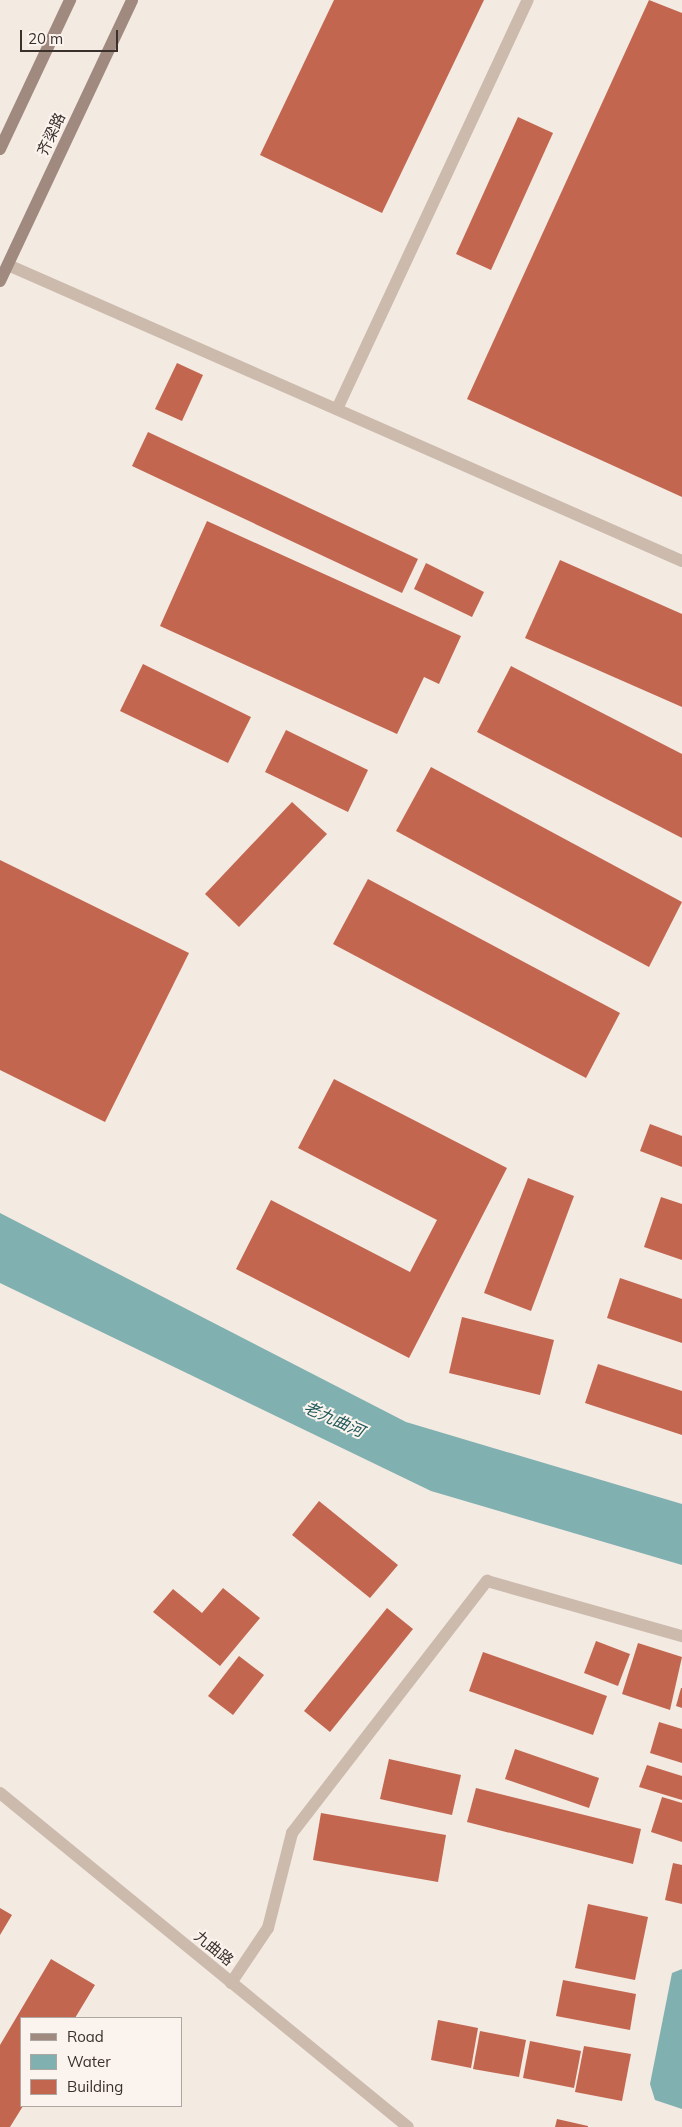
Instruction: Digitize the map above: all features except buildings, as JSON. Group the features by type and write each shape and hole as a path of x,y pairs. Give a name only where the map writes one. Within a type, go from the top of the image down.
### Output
{"main road":[{"path":"0,149 70,0"},
{"name":"齐梁路","path":"0,281 4,263 132,0"}],"street":[{"path":"337,409 528,0"},
{"path":"4,263 682,561"},
{"path":"231,1983 268,1928 292,1833 487,1580 682,1636"},
{"name":"九曲路","path":"0,1793 408,2127"}],"water":[{"name":"老九曲河","path":"0,1213 406,1422 682,1504 682,1565 431,1491 0,1283"},
{"path":"682,1969 682,2109 655,2100 650,2084 672,1973"}]}
